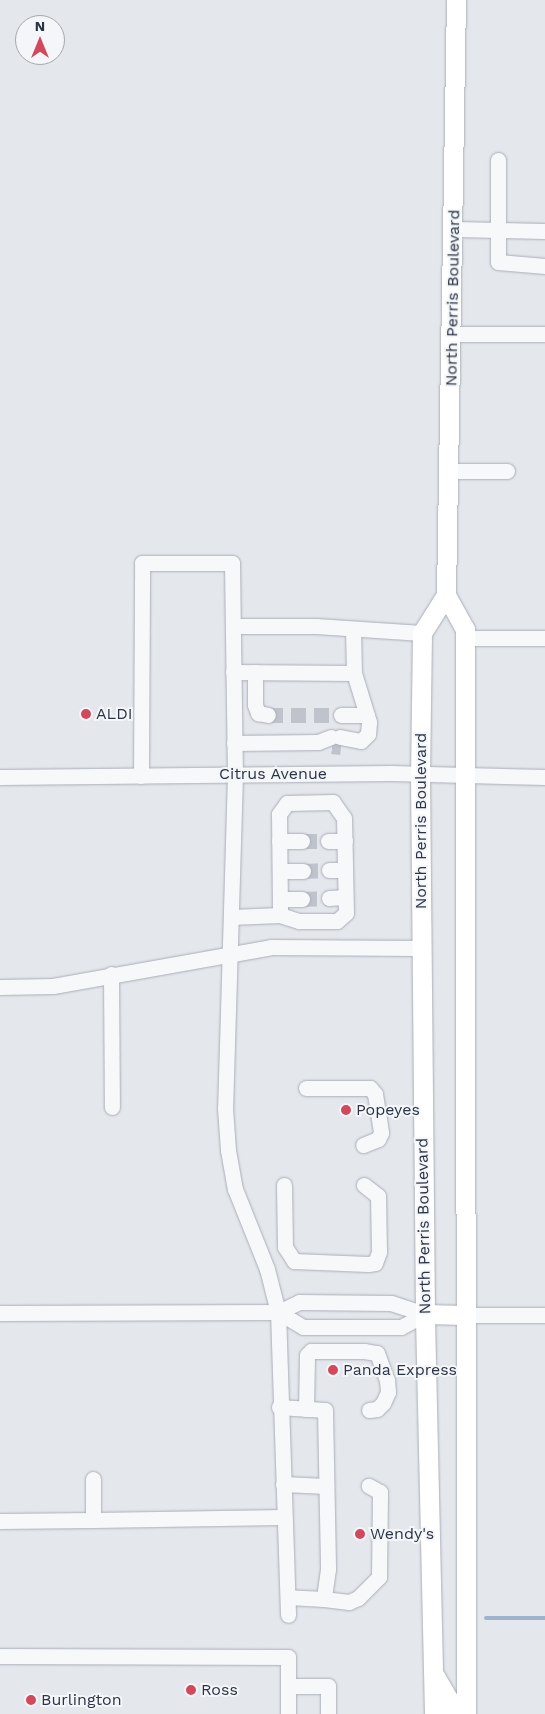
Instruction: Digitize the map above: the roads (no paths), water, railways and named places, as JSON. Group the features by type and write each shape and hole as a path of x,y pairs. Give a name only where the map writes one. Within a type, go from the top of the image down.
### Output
{"main road":[{"name":"North Perris Boulevard","path":"446,595 455,229 456,0"},
{"path":"422,633 446,595 465,629 466,1714"},
{"name":"North Perris Boulevard","path":"422,633 420,948 424,1314 434,1714"},
{"path":"424,1314 466,1315"},
{"path":"434,1676 449,1700 449,1714"}],"street":[{"path":"498,160 498,262 545,266"},
{"path":"455,229 545,231"},
{"path":"453,334 545,334"},
{"path":"450,470 507,470"},
{"path":"141,776 142,563 232,563 235,775 225,1108 228,1150 235,1189 267,1269 278,1312 279,1407 288,1615"},
{"path":"233,626 316,626 353,630 422,633"},
{"path":"234,743 361,741 368,734 367,715 354,673 353,630"},
{"path":"465,638 545,638"},
{"path":"234,672 354,673"},
{"path":"255,672 255,705 258,713 268,715"},
{"path":"341,715 367,715"},
{"name":"Citrus Avenue","path":"0,777 235,775 545,777"},
{"path":"231,917 280,915 307,921 337,921 346,913 344,818 333,802 287,803 279,814 280,915"},
{"path":"280,842 302,841"},
{"path":"328,841 345,841"},
{"path":"329,870 345,870"},
{"path":"280,871 303,871"},
{"path":"329,898 345,897"},
{"path":"280,899 302,899"},
{"path":"306,946 307,921"},
{"path":"0,987 53,986 110,974 272,947 420,948"},
{"path":"110,974 112,1107"},
{"path":"306,1088 370,1088 375,1094 381,1133 378,1139 363,1145"},
{"path":"284,1185 285,1247 294,1261 368,1264 378,1258 378,1196 364,1185"},
{"path":"0,1313 278,1312 299,1302 391,1303 424,1314"},
{"path":"278,1312 303,1327 401,1327 424,1314"},
{"path":"466,1315 545,1315"},
{"path":"306,1409 307,1354 312,1352 364,1350 378,1353 387,1380 388,1392 383,1403 377,1409 369,1410"},
{"path":"279,1407 325,1410 328,1569 324,1599"},
{"path":"92,1520 93,1479"},
{"path":"283,1484 326,1486"},
{"path":"288,1597 350,1602 358,1598 379,1577 380,1492 369,1486"},
{"path":"0,1521 284,1518"},
{"path":"0,1656 288,1657 288,1714"},
{"path":"288,1686 328,1686 328,1714"}],"waterway":[{"path":"486,1618 545,1618"}],"tunnel":[{"path":"268,715 341,715"},
{"path":"332,746 341,747"},
{"path":"302,841 328,841"},
{"path":"303,871 329,870"},
{"path":"302,899 329,898"}],"place":[{"name":"ALDI","path":"86,714"},
{"name":"Popeyes","path":"346,1110"},
{"name":"Panda Express","path":"333,1370"},
{"name":"Wendy's","path":"360,1534"},
{"name":"Ross","path":"191,1690"},
{"name":"Burlington","path":"31,1700"}]}
